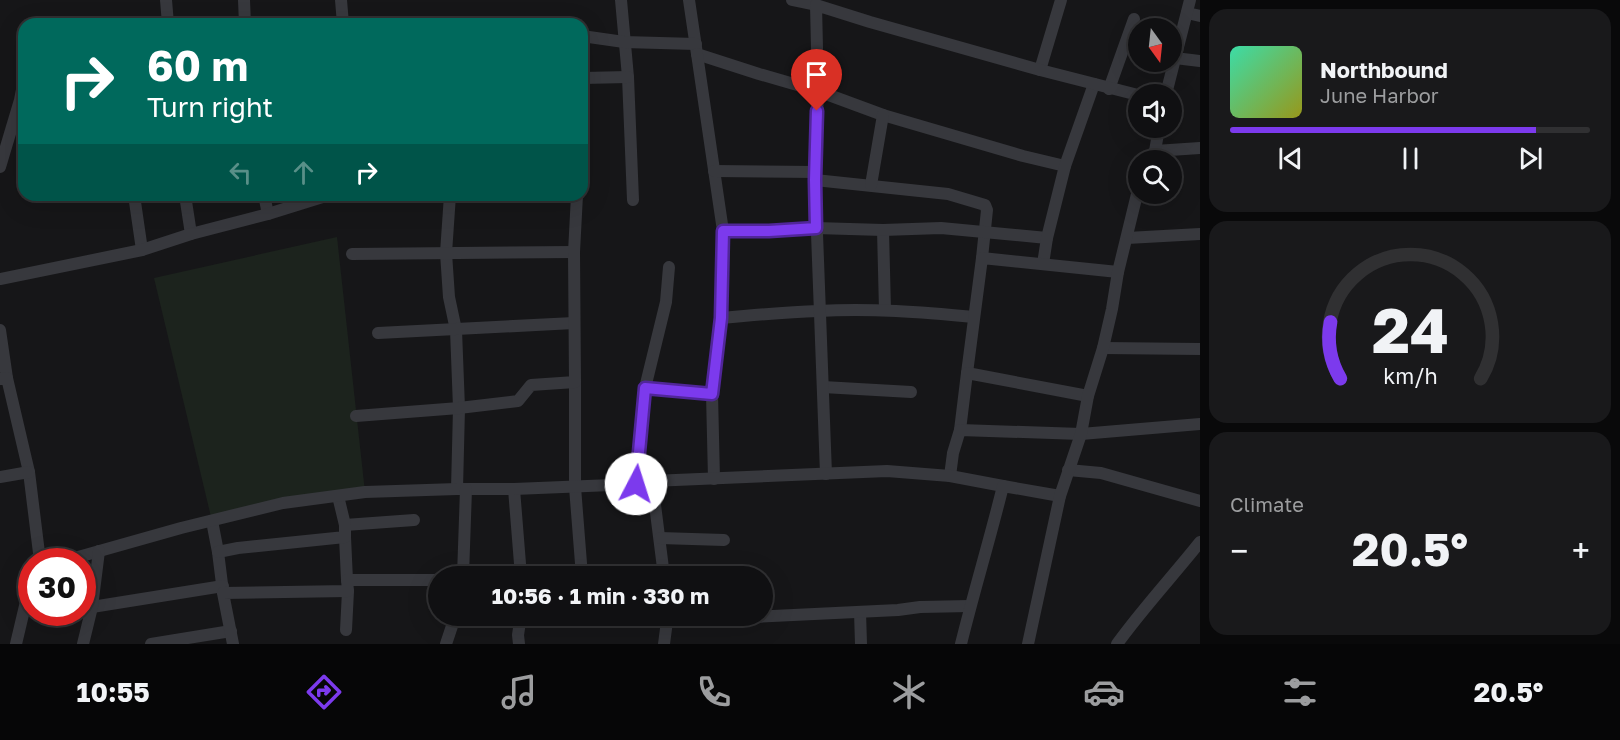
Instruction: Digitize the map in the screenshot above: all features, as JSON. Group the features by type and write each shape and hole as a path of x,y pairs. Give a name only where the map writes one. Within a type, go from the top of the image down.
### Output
{"street":[{"path":"166,0 168,18"},
{"path":"244,0 245,18"},
{"path":"341,0 343,18"},
{"path":"621,0 628,77 633,200"},
{"path":"689,0 723,231 721,318 712,394 714,479"},
{"path":"792,0 1128,93"},
{"path":"1040,70 1061,0"},
{"path":"1182,32 1190,0"},
{"path":"816,5 818,91 816,228 826,474"},
{"path":"1187,13 1200,16"},
{"path":"1109,89 1128,36"},
{"path":"588,37 697,49 759,74 818,91 883,116 1065,166"},
{"path":"1182,59 1200,62"},
{"path":"588,78 628,77"},
{"path":"1042,264 1065,166 1094,84"},
{"path":"0,167 18,107"},
{"path":"872,185 883,116"},
{"path":"1182,151 1200,148"},
{"path":"714,171 815,176 948,194 986,205 982,258 960,430 953,453 950,476"},
{"path":"135,201 142,250"},
{"path":"185,201 191,234"},
{"path":"265,201 268,214"},
{"path":"0,279 142,250 310,201"},
{"path":"450,201 446,253 449,297 456,330 463,566"},
{"path":"577,201 574,252 575,487 581,566"},
{"path":"1028,644 1060,496 1081,434 1088,396 1103,348 1135,204"},
{"path":"723,231 941,228 1047,238"},
{"path":"883,230 885,310"},
{"path":"1127,238 1200,234"},
{"path":"352,254 574,252"},
{"path":"982,258 1118,272"},
{"path":"636,484 645,388 666,302 669,267"},
{"path":"721,318 819,310 885,310 974,317"},
{"path":"378,333 574,323"},
{"path":"0,330 4,378 28,472 38,548"},
{"path":"1103,348 1200,349"},
{"path":"967,373 1088,396"},
{"path":"356,416 518,401 531,385 575,382"},
{"path":"823,387 911,392"},
{"path":"645,388 712,394"},
{"path":"960,430 1081,434 1200,424"},
{"path":"1068,470 1101,473 1200,501"},
{"path":"96,552 283,503 365,492 575,487 652,481 887,471 950,476 1060,496"},
{"path":"0,477 28,472"},
{"path":"652,481 663,566"},
{"path":"962,644 970,606 1003,486"},
{"path":"514,489 521,566"},
{"path":"338,496 345,531 348,585 346,630"},
{"path":"218,552 414,520"},
{"path":"151,644 232,638 212,521"},
{"path":"660,538 724,540"},
{"path":"1117,644 1139,614 1200,542"},
{"path":"96,575 99,551"},
{"path":"96,606 223,590 428,581"},
{"path":"773,615 970,606"},
{"path":"860,612 861,644"},
{"path":"16,644 21,626"},
{"path":"83,644 87,626"},
{"path":"446,644 452,626"},
{"path":"519,626 519,644"},
{"path":"664,644 666,626"}],"shaded area":[{"path":"337,237 365,492 212,521 154,278"}],"route":[{"path":"636,484 645,388 712,394 721,318 723,231 816,228 817,111"}]}
